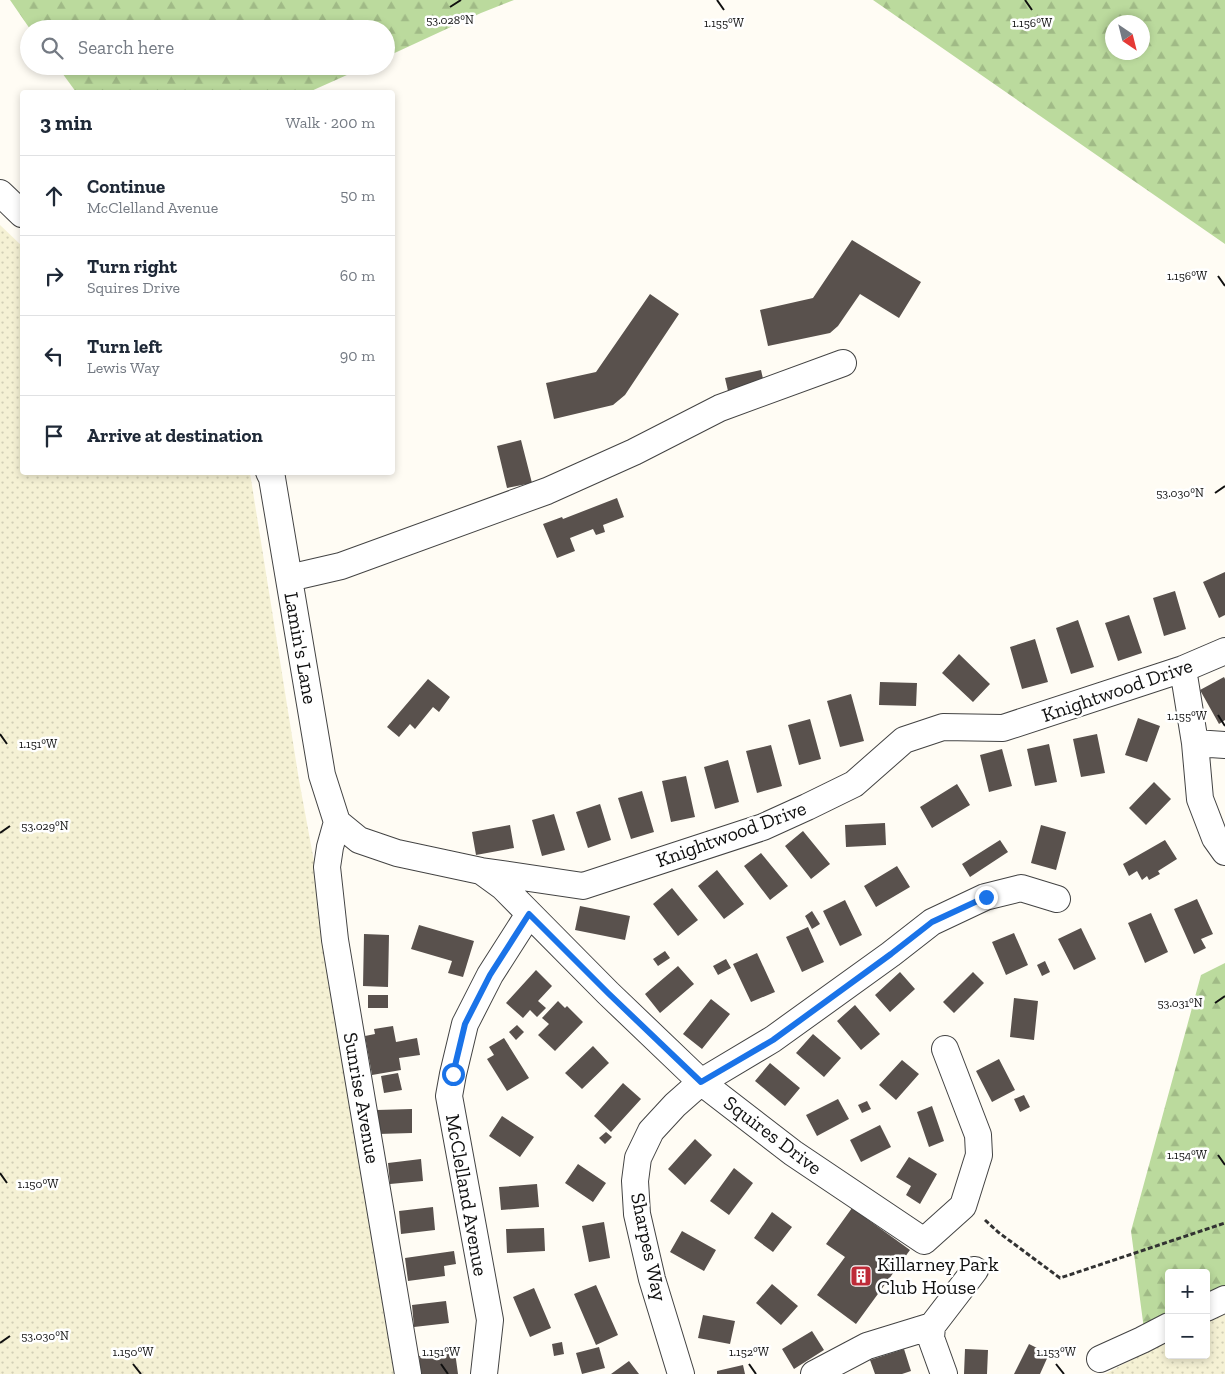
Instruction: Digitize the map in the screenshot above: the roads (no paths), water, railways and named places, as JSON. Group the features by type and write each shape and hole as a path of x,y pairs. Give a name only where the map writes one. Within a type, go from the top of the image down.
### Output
{"street":[{"path":"0,192 20,212"},
{"path":"289,578 341,566 547,491 634,452 720,408 843,363"},
{"name":"Lamin's Lane","path":"270,475 322,774 337,822"},
{"name":"Knightwood Drive","path":"337,822 359,840 397,853 481,871 582,886 763,826 807,807 854,784 904,740 943,727 1003,728 1183,669 1225,651"},
{"path":"1183,669 1200,799 1215,838 1225,852"},
{"path":"1194,743 1225,745"},
{"name":"Sunrise Avenue","path":"337,822 327,867 336,940 408,1374"},
{"name":"Squires Drive","path":"481,871 503,887 608,993 701,1082 793,1153 924,1241 963,1206 979,1155 978,1135 945,1049"},
{"name":"Sharpes Way","path":"682,1374 652,1278 637,1214 635,1181 638,1158 651,1131 675,1105 701,1082 773,1040 932,922 986,897 1021,888 1057,899"},
{"name":"McClelland Avenue","path":"484,1374 490,1320 449,1096 465,1024 490,975 529,914"},
{"path":"814,1374 867,1346 932,1326 975,1270"},
{"path":"1210,1306 1225,1299"},
{"path":"932,1326 932,1338 944,1374"},
{"path":"1100,1359 1165,1328"}],"place":[{"name":"Killarney Park Club House","path":"861,1276"}]}
